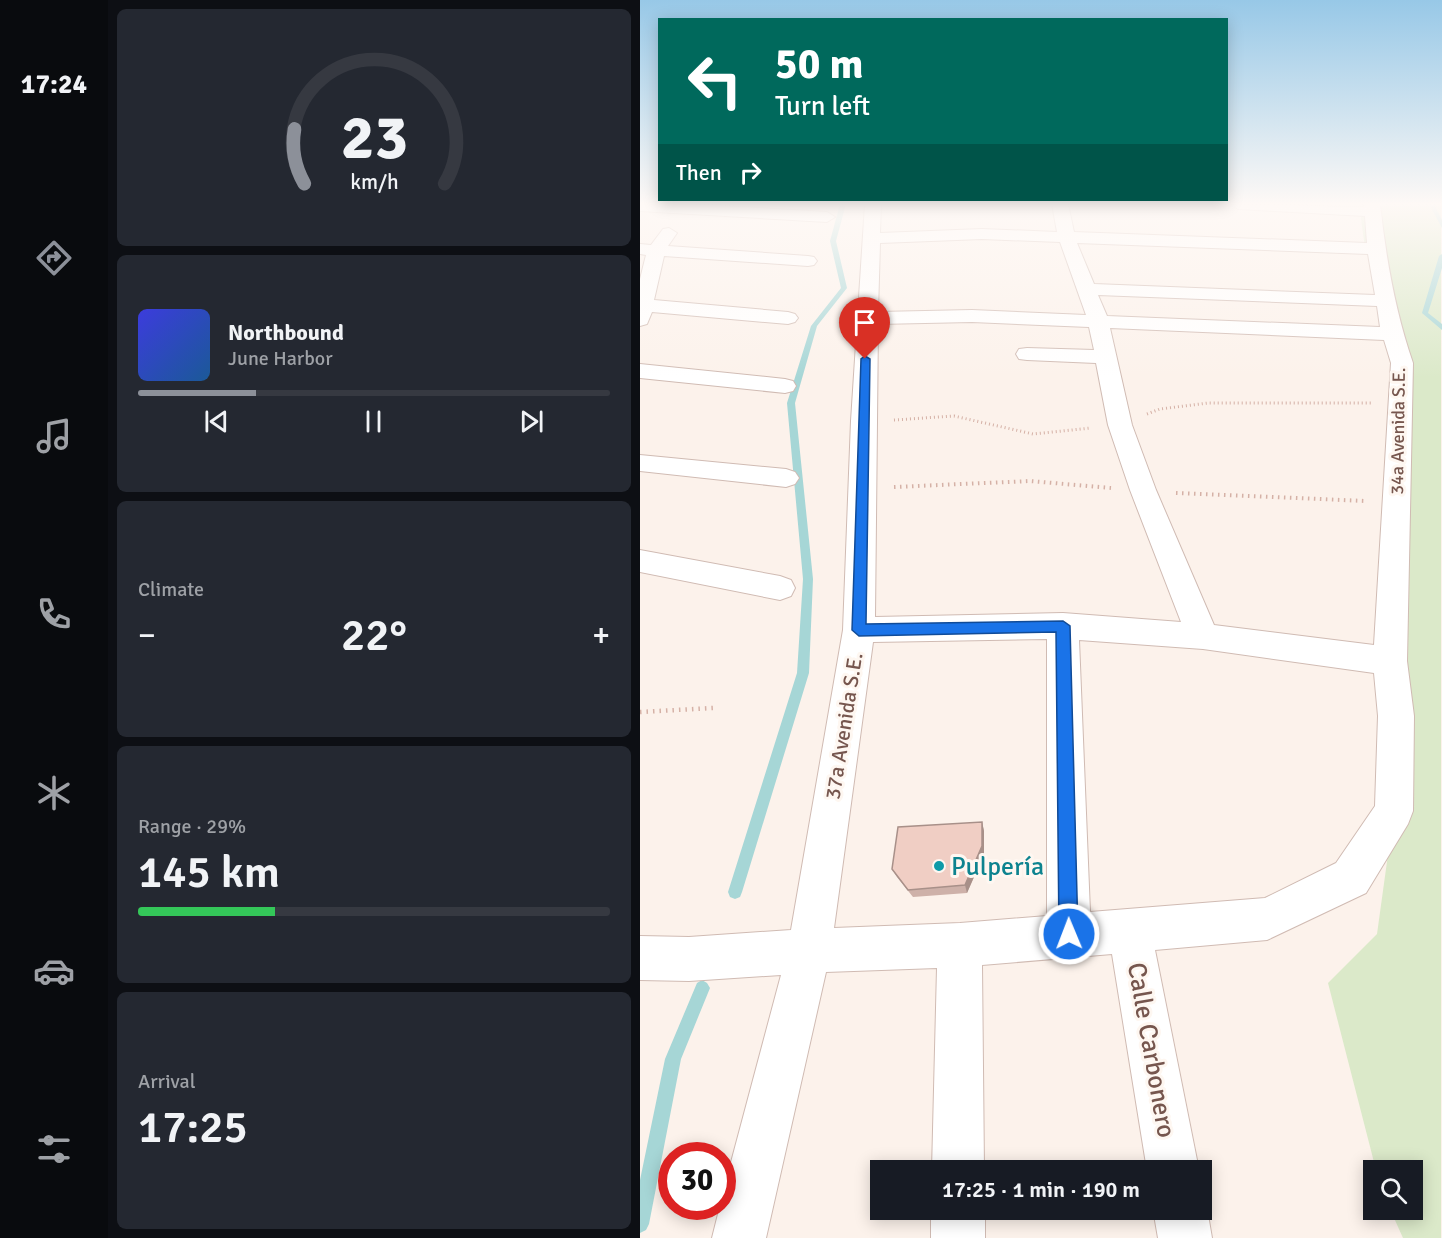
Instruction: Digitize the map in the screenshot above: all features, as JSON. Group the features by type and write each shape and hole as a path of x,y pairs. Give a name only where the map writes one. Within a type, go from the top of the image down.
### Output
{"street":[{"path":"647,262 641,310 788,318"},
{"name":"37a Avenida S.E.","path":"739,1238 809,951 859,630 863,421 871,262"},
{"path":"1077,262 1098,320 1120,425 1143,490 1203,636"},
{"name":"34a Avenida S.E.","path":"640,958 689,959 960,945 1267,919 1351,878 1394,811 1396,716 1390,661 1402,363 1392,334 1378,262"},
{"path":"1088,290 1386,301"},
{"path":"867,318 972,316 1392,334"},
{"path":"1027,354 1107,357"},
{"path":"640,371 785,386"},
{"path":"640,463 786,478"},
{"path":"640,561 780,588"},
{"path":"859,630 1063,626 1203,636 1390,661"},
{"path":"1063,626 1069,934"},
{"name":"Calle Carbonero","path":"1130,931 1171,1160"},
{"path":"958,1160 960,945"},
{"path":"958,1220 958,1238"},
{"path":"1182,1220 1185,1238"}],"path":[{"path":"863,421 954,416 1033,434 1120,425 1160,409 1208,403 1400,403"},
{"path":"640,712 712,708"}],"green space":[{"path":"1370,262 1441,262 1441,1238 1403,1238 1395,1220 1423,1220 1423,1160 1373,1160 1328,983 1377,934 1394,811 1402,363 1386,301"}],"building":[{"name":"Pulpería","path":"982,822 982,846 965,885 908,890 892,869 898,827"}],"waterway":[{"path":"735,892 803,673 808,579 791,403 814,326 844,288 838,262"},
{"path":"1440,262 1425,313 1442,328"},
{"path":"640,1224 673,1059 702,988"}],"place":[{"name":"Pulpería","path":"939,866"}],"route":[{"path":"865,359 859,630 1063,626 1069,934"}]}
